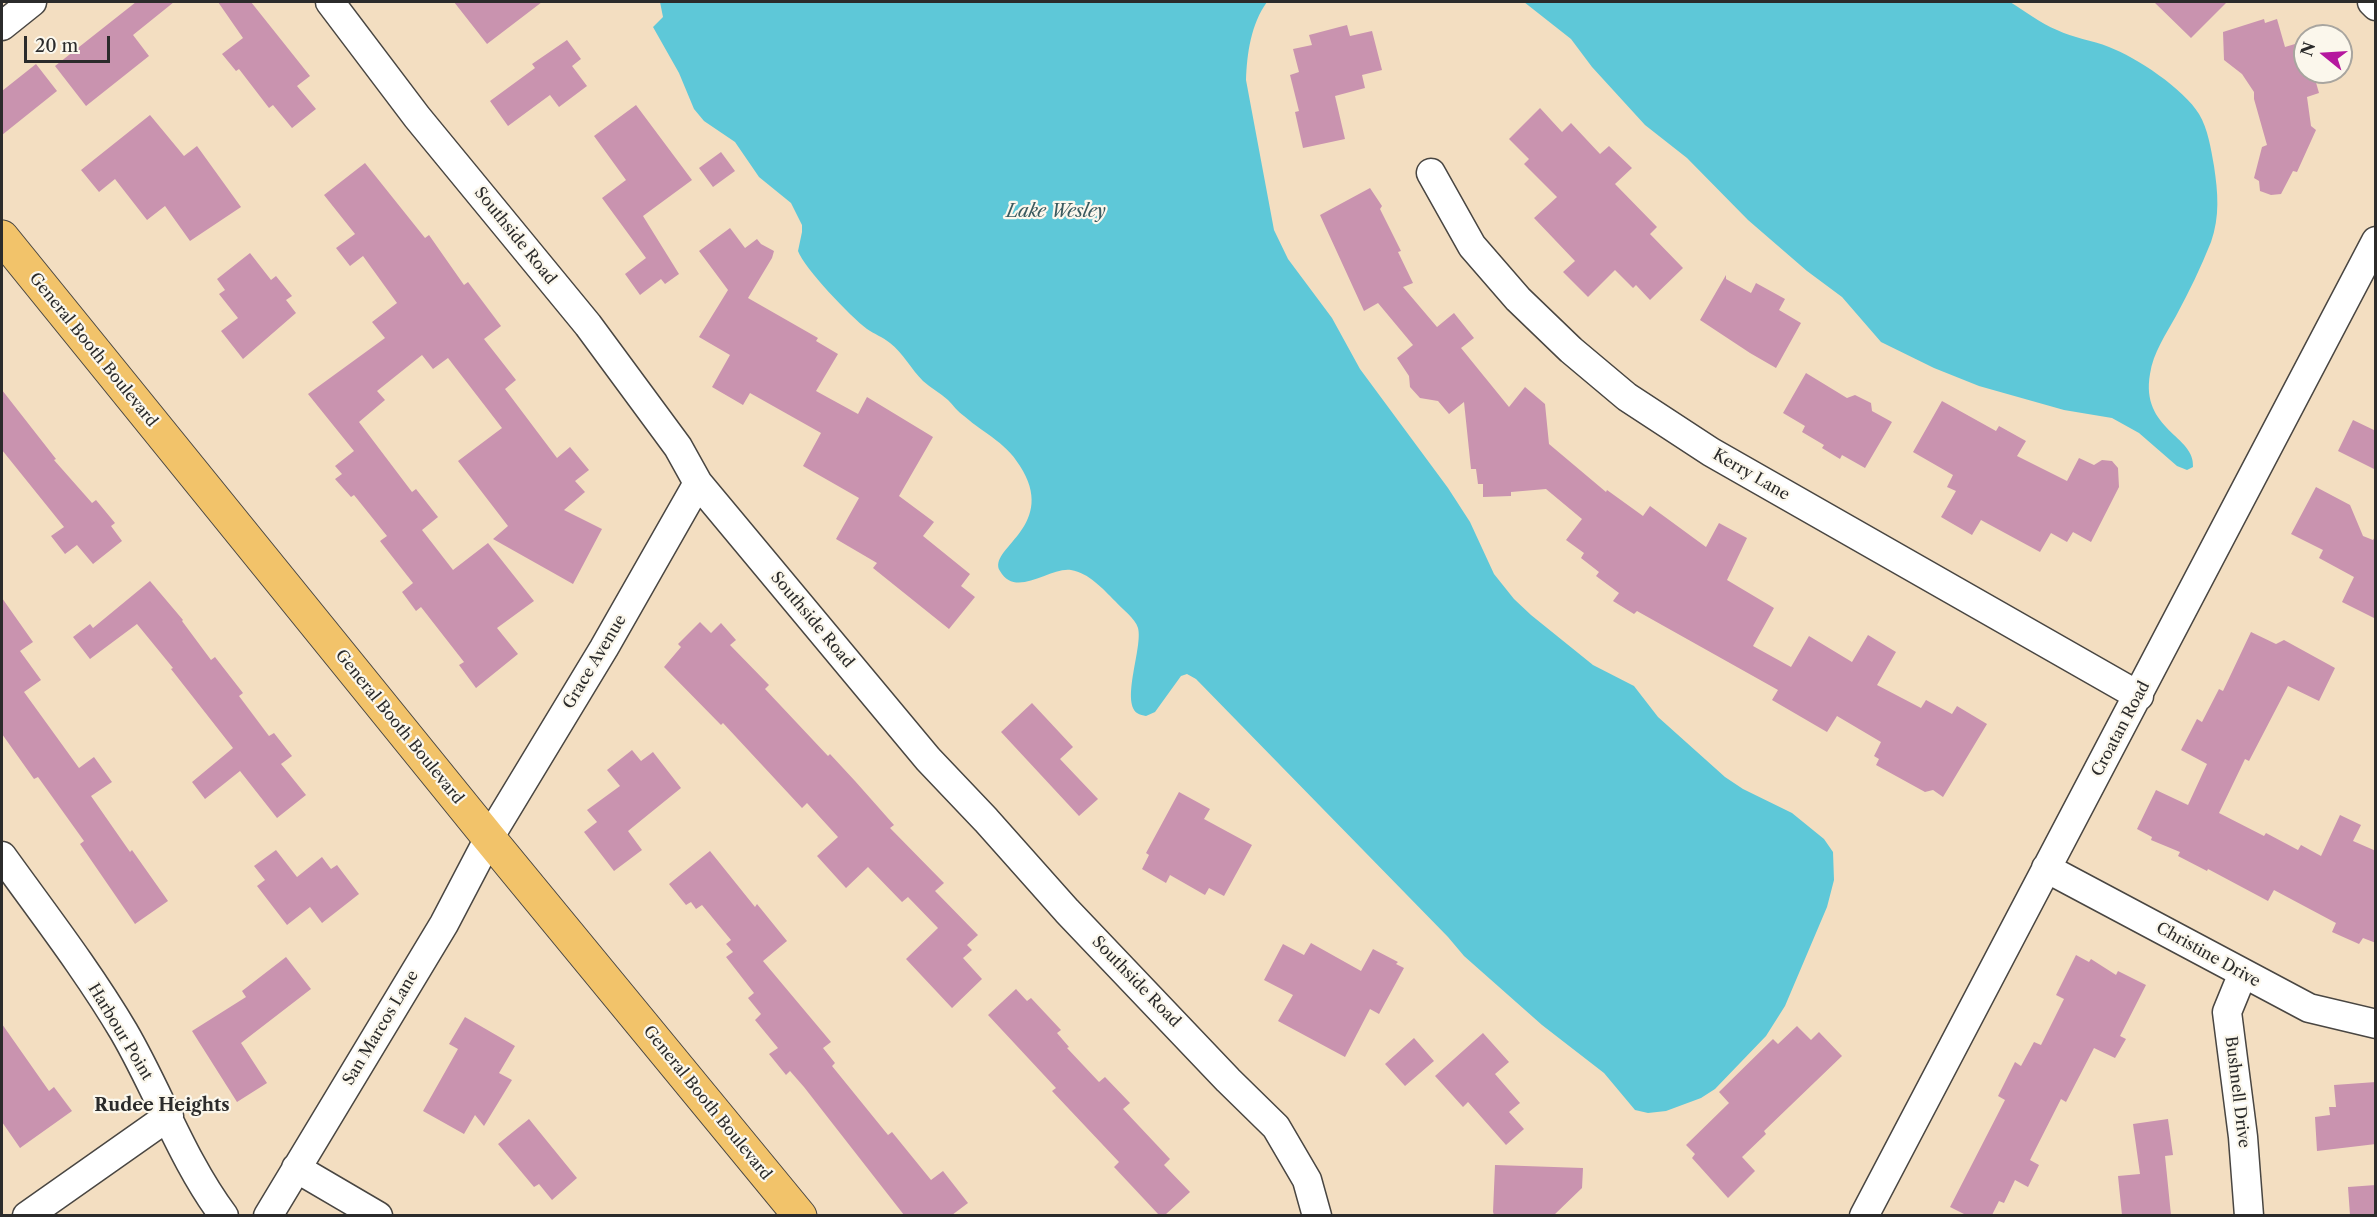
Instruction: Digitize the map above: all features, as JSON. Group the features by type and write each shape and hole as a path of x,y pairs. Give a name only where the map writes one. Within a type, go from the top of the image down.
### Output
{"highway":[{"name":"General Booth Boulevard","path":"2,237 489,838 800,1215"}],"street":[{"path":"2,26 32,2"},
{"name":"Southside Road","path":"330,2 417,117 588,325 678,447 698,483 928,759 1067,911 1228,1080 1276,1127 1307,1180 1317,1215"},
{"path":"2372,2 2376,6"},
{"name":"Kerry Lane","path":"1431,173 1472,246 1518,299 1571,350 1628,397 1711,452 2139,696"},
{"name":"Croatan Road","path":"1864,1215 2139,696 2376,241"},
{"name":"Grace Avenue","path":"489,838 604,648 698,483"},
{"name":"San Marcos Lane","path":"268,1215 444,924 489,838"},
{"name":"Harbour Point","path":"2,856 123,1031 169,1116 194,1170 224,1215"},
{"name":"Christine Drive","path":"2046,868 2277,993 2309,1008 2376,1024"},
{"name":"Bushnell Drive","path":"2243,973 2227,1012 2243,1137 2249,1215"},
{"path":"27,1215 169,1116"},
{"path":"296,1168 378,1215"}],"water":[{"name":"Lake Wesley","path":"660,2 1267,2 1257,20 1251,39 1246,80 1274,230 1288,259 1332,318 1360,369 1448,488 1470,522 1494,574 1514,599 1531,615 1593,665 1634,686 1658,717 1725,777 1743,789 1792,813 1824,839 1833,852 1834,880 1827,907 1785,1006 1766,1036 1715,1089 1701,1098 1666,1111 1648,1113 1635,1110 1604,1073 1542,1025 1464,956 1196,679 1187,674 1181,676 1155,712 1146,716 1137,713 1131,697 1139,637 1136,624 1106,592 1084,574 1062,570 1033,580 1015,582 1007,579 1000,571 999,563 1003,554 1019,534 1031,508 1031,491 1023,471 1003,446 923,381 895,347 867,329 850,314 809,269 798,251 802,225 791,203 759,177 735,142 704,121 694,109 679,73 653,27 663,17"},
{"path":"1524,2 2010,2 2051,27 2120,52 2171,84 2192,104 2207,133 2214,166 2217,214 2214,232 2203,261 2157,351 2150,374 2149,393 2153,408 2160,420 2192,456 2193,467 2187,470 2177,466 2139,433 2112,418 2064,410 1979,386 1934,368 1881,342 1842,297 1807,271 1748,220 1687,158 1645,125 1592,67 1571,39"}],"building":[{"path":"136,2 174,2 133,35 149,56 86,106 55,66"},
{"path":"218,2 251,2 310,76 297,86 316,109 292,128 273,105 269,108 239,69 236,71 222,54 243,38"},
{"path":"454,2 542,2 487,44"},
{"path":"2154,2 2227,2 2191,38"},
{"path":"2264,19 2265,23 2277,19 2285,47 2293,45 2293,84 2316,84 2319,93 2307,97 2311,126 2316,130 2297,172 2293,171 2281,194 2271,195 2260,191 2259,181 2254,178 2262,147 2267,145 2254,92 2242,74 2224,60 2223,32"},
{"path":"1347,25 1350,36 1372,31 1382,70 1362,75 1365,88 1335,96 1345,139 1303,148 1295,112 1299,111 1290,75 1299,72 1293,49 1312,45 1309,35"},
{"path":"567,40 581,59 572,66 587,86 559,107 550,95 508,126 490,101 535,68 532,64"},
{"path":"36,64 57,91 2,135 2,91"},
{"path":"636,105 692,180 643,216 679,274 665,284 661,279 640,295 625,274 646,258 602,198 626,180 594,136"},
{"path":"1540,108 1562,132 1571,123 1600,154 1609,146 1632,168 1615,184 1657,227 1650,234 1683,268 1650,300 1636,285 1633,288 1615,270 1588,297 1563,272 1575,261 1534,218 1557,197 1524,164 1529,159 1509,139"},
{"path":"150,115 184,156 197,146 241,207 190,241 165,206 147,220 115,179 99,192 81,170"},
{"path":"721,152 735,171 713,187 699,168"},
{"path":"365,163 425,238 429,235 464,285 468,282 501,326 484,339 516,380 505,389 557,458 570,447 589,470 575,481 585,492 564,510 602,529 573,584 493,539 508,526 458,461 502,428 448,358 433,369 422,355 377,391 385,400 359,422 412,492 416,489 438,517 422,530 453,570 488,543 534,601 497,628 518,654 476,688 459,665 464,662 421,607 416,611 402,592 413,583 380,541 387,536 354,495 351,497 335,479 342,474 335,466 354,451 308,394 385,338 372,322 397,303 363,256 350,266 336,248 355,234 324,195"},
{"path":"1370,188 1382,206 1380,209 1401,251 1398,252 1413,283 1403,287 1437,327 1454,313 1474,338 1461,348 1509,407 1525,387 1545,404 1549,444 1606,492 1607,490 1643,516 1650,506 1706,547 1719,523 1747,538 1727,580 1774,608 1753,646 1791,667 1809,636 1852,662 1868,635 1896,652 1877,685 1921,708 1926,700 1952,714 1957,706 1987,724 1943,797 1933,790 1925,792 1876,765 1879,759 1874,756 1881,742 1837,716 1827,732 1772,700 1778,690 1637,611 1634,614 1613,601 1619,593 1596,576 1599,572 1581,558 1584,553 1566,540 1582,519 1546,489 1511,492 1511,496 1483,497 1483,484 1478,484 1476,469 1471,469 1464,402 1449,414 1438,401 1420,398 1410,387 1409,376 1397,358 1413,345 1378,303 1364,311 1320,215"},
{"path":"730,228 745,248 757,239 774,251 748,298 818,338 816,341 838,354 816,391 858,414 867,397 933,437 899,496 934,522 923,536 970,574 961,586 975,597 949,629 873,568 877,563 836,539 859,498 803,466 821,433 750,393 743,405 712,387 730,355 699,337 728,290 699,251"},
{"path":"250,253 271,280 276,276 292,296 286,300 296,313 243,359 221,331 238,318 219,294 225,290 217,279"},
{"path":"1726,275 1726,279 1751,293 1756,283 1785,299 1779,310 1801,323 1776,368 1700,320"},
{"path":"1806,373 1847,398 1855,395 1871,403 1872,411 1892,422 1865,468 1842,455 1840,459 1822,448 1824,445 1802,432 1805,426 1783,413"},
{"path":"2,390 56,459 54,460 92,503 96,500 115,523 111,526 122,541 93,564 77,545 65,554 51,536 64,527 2,450"},
{"path":"1942,401 1996,431 1999,426 2026,441 2017,456 2067,481 2079,458 2094,465 2102,460 2112,461 2118,468 2119,487 2091,542 2073,532 2067,542 2051,533 2040,552 1981,520 1972,535 1941,517 1956,491 1947,487 1953,475 1913,452"},
{"path":"2353,420 2376,431 2376,470 2338,451"},
{"path":"2316,487 2350,505 2363,536 2373,540 2376,535 2376,619 2342,602 2354,577 2319,558 2323,550 2291,534"},
{"path":"150,581 183,620 211,660 215,657 243,693 239,696 269,736 274,733 292,756 281,764 306,795 277,818 240,771 205,799 192,782 233,748 137,624 90,659 73,637 90,624 93,628"},
{"path":"2,598 33,642 20,651 41,680 24,692 79,768 94,757 112,782 91,796 168,901 135,924 80,844 84,841 38,777 34,779 2,734"},
{"path":"700,622 711,633 721,623 736,640 730,645 769,685 765,689 828,756 830,754 894,825 890,828 944,883 935,891 978,935 967,945 972,950 963,958 982,979 952,1008 906,959 938,928 908,897 902,902 868,867 846,888 817,856 838,837 807,803 802,808 723,723 721,725 664,667 681,647 678,644"},
{"path":"2251,632 2276,644 2284,640 2335,668 2319,701 2288,686 2249,761 2245,759 2219,813 2264,836 2266,833 2298,850 2301,845 2321,856 2340,815 2361,825 2353,841 2376,851 2376,943 2363,938 2359,944 2332,932 2336,923 2274,890 2268,901 2178,856 2180,852 2151,840 2152,837 2137,829 2156,790 2188,805 2207,764 2181,750 2197,719 2202,722 2219,689 2223,691"},
{"path":"1032,703 1073,747 1060,759 1098,799 1079,816 1001,732"},
{"path":"632,750 641,761 653,752 681,788 628,831 642,850 614,871 584,832 597,822 587,810 620,786 607,770"},
{"path":"1179,792 1210,809 1204,819 1252,845 1224,896 1209,888 1205,895 1170,875 1166,883 1142,869 1149,855 1146,853"},
{"path":"276,850 297,877 322,857 331,869 337,865 359,894 322,923 310,907 287,925 257,886 265,880 254,866"},
{"path":"710,851 755,907 757,904 787,941 763,961 831,1042 823,1048 835,1063 832,1066 888,1135 892,1132 931,1180 943,1171 968,1203 952,1215 904,1215 804,1087 790,1071 786,1075 769,1054 778,1048 755,1020 761,1014 748,998 754,993 726,957 733,952 726,944 731,940 702,905 696,909 691,902 686,905 669,884"},
{"path":"1311,943 1361,971 1373,949 1398,962 1396,964 1404,968 1379,1014 1370,1009 1345,1057 1278,1021 1293,995 1264,980 1283,944 1304,955"},
{"path":"2076,955 2089,962 2091,959 2116,975 2118,971 2146,985 2120,1036 2126,1039 2115,1058 2094,1048 2066,1102 2061,1099 2030,1160 2039,1165 2028,1187 2015,1180 2004,1203 1999,1201 1992,1215 1966,1215 1950,1207 2005,1100 1998,1096 2015,1062 2021,1066 2034,1042 2041,1045 2064,999 2056,995"},
{"path":"286,957 311,989 241,1043 267,1083 237,1102 192,1031 246,997 242,991"},
{"path":"1016,989 1027,1001 1031,998 1061,1030 1057,1033 1069,1047 1067,1048 1099,1082 1105,1077 1130,1103 1123,1109 1170,1159 1164,1165 1190,1192 1165,1215 1159,1215 1114,1167 1119,1162 1052,1091 1056,1088 988,1015"},
{"path":"465,1017 515,1046 499,1073 512,1080 484,1126 475,1115 464,1134 423,1111 458,1049 449,1044"},
{"path":"2,1024 49,1091 54,1087 72,1111 20,1148 2,1122"},
{"path":"1797,1026 1811,1040 1819,1032 1842,1056 1764,1131 1766,1134 1742,1157 1755,1171 1728,1198 1692,1158 1695,1154 1686,1145 1729,1103 1719,1092 1773,1039 1778,1044"},
{"path":"1483,1033 1509,1062 1495,1074 1520,1103 1509,1112 1524,1129 1506,1145 1468,1102 1463,1107 1435,1076"},
{"path":"1414,1038 1434,1061 1405,1086 1385,1064"},
{"path":"2376,1082 2376,1144 2317,1151 2315,1117 2330,1115 2329,1107 2336,1107 2334,1085"},
{"path":"529,1119 577,1178 552,1200 539,1184 534,1187 498,1144"},
{"path":"2168,1119 2173,1155 2165,1156 2171,1215 2122,1215 2118,1176 2140,1174 2133,1124"},
{"path":"1495,1165 1583,1168 1582,1188 1554,1215 1494,1215"},
{"path":"2376,1185 2376,1215 2350,1215 2348,1187"}],"district":[{"name":"Rudee Heights","path":"162,1106"}]}
